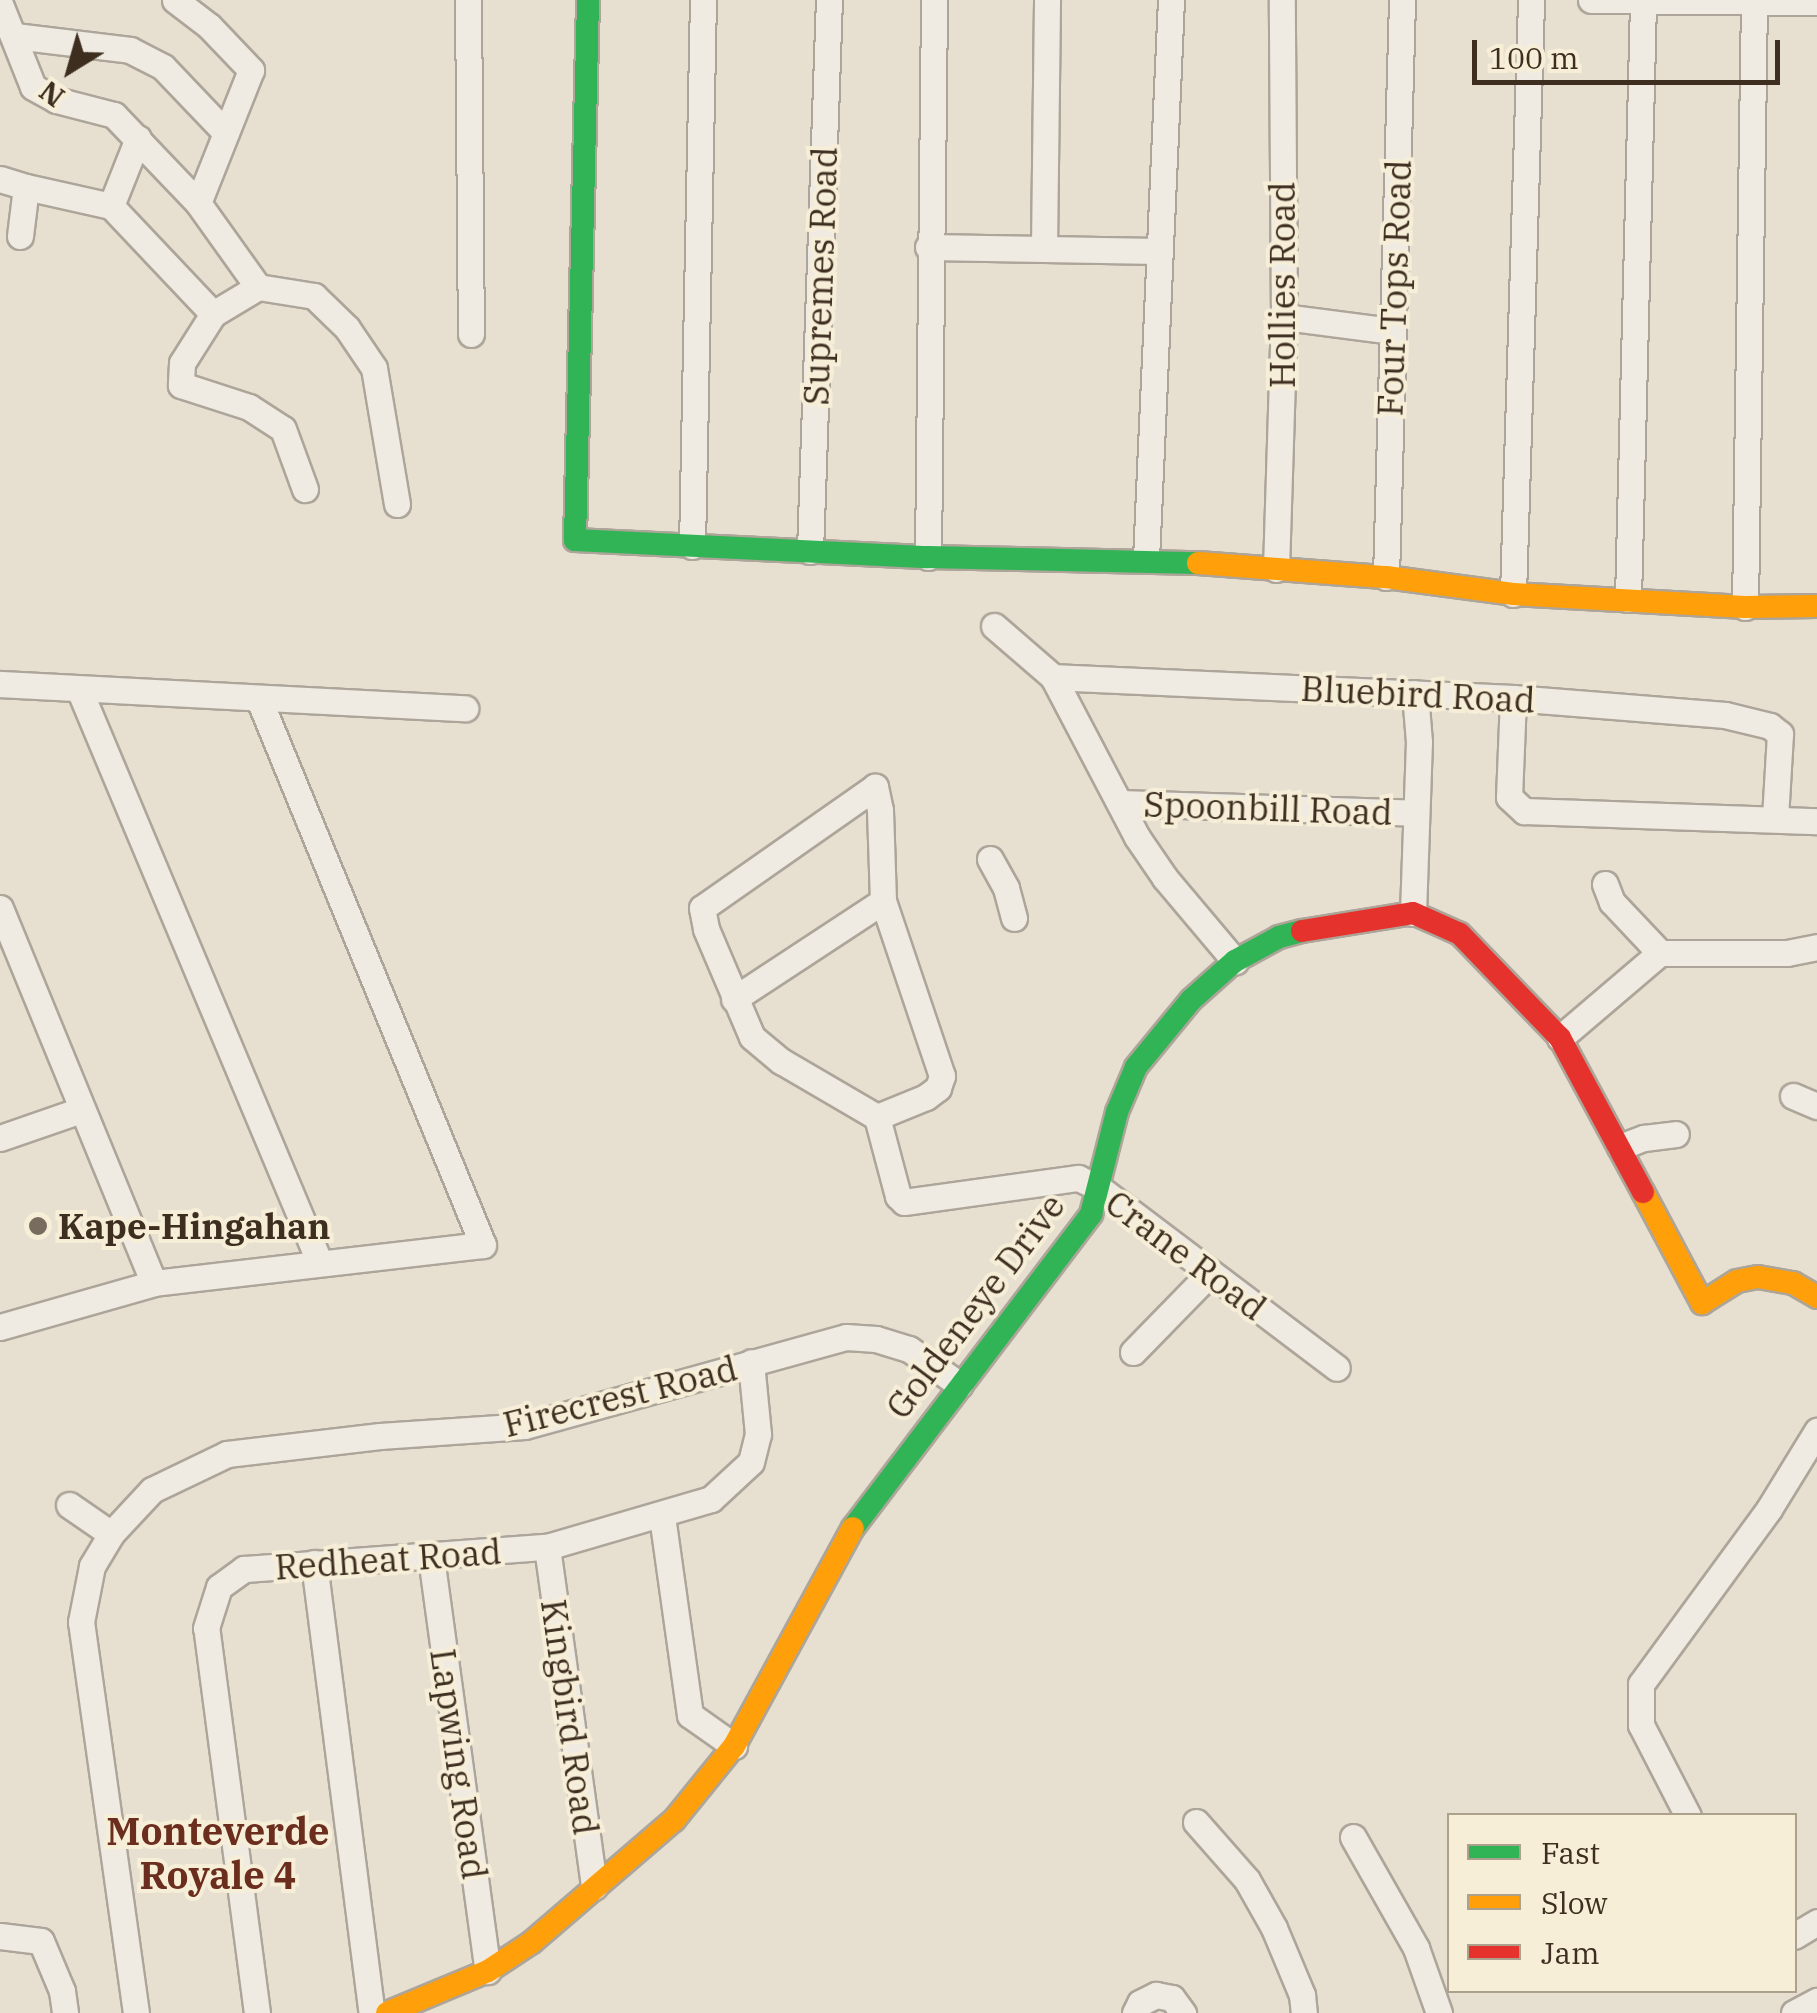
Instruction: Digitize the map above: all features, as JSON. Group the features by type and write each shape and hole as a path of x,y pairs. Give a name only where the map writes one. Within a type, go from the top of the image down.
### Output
{"street":[{"path":"175,0 210,26 251,70 198,203"},
{"path":"468,0 471,334"},
{"path":"588,0 574,540 928,557 1146,559 1386,577 1514,594 1745,607 1817,606"},
{"path":"692,546 703,0"},
{"name":"Supremes Road","path":"810,551 829,0"},
{"path":"928,557 928,246 934,0"},
{"path":"1044,248 1047,0"},
{"path":"1146,559 1171,0"},
{"name":"Hollies Road","path":"1276,569 1284,317 1282,0"},
{"name":"Four Tops Road","path":"1386,577 1402,0"},
{"path":"1514,594 1530,0"},
{"path":"1592,0 1817,2"},
{"path":"1628,599 1643,2"},
{"path":"0,4 34,87 56,100 114,115 198,203 258,287"},
{"path":"1745,607 1754,4"},
{"path":"14,36 130,50 163,67 226,133"},
{"path":"111,206 138,138"},
{"path":"0,180 111,206 213,314"},
{"path":"20,236 26,186"},
{"path":"928,246 1160,251"},
{"path":"304,489 283,429 249,408 181,385 182,363 213,314 258,287 314,296 346,328 374,368 397,504"},
{"path":"1284,317 1392,331"},
{"path":"994,626 1052,676 1164,878 1235,961"},
{"name":"Bluebird Road","path":"1052,676 1513,698 1725,715 1770,726 1780,734 1775,818"},
{"path":"0,684 466,708"},
{"path":"79,689 319,1261"},
{"path":"1415,693 1413,913 1460,934 1560,1038 1702,1302 1737,1281 1758,1276 1793,1284 1817,1297"},
{"path":"1513,698 1509,797 1524,811 1817,821"},
{"path":"0,1327 154,1283 484,1244 260,699"},
{"path":"875,788 880,810 883,902 942,1076 938,1088 926,1097 877,1116 782,1061 752,1037 734,998 702,908 875,788"},
{"name":"Spoonbill Road","path":"1120,803 1416,813"},
{"path":"990,859 1006,888 1014,918"},
{"path":"1606,884 1612,902 1660,953"},
{"path":"734,998 883,902"},
{"path":"0,908 154,1283"},
{"name":"Goldeneye Drive","path":"387,2013 488,1971 532,1942 674,1820 734,1746 842,1543 1091,1214 1118,1112 1136,1067 1191,1000 1235,961 1279,937 1332,924 1413,913"},
{"path":"1560,1038 1660,953 1788,953 1817,947"},
{"path":"0,1138 81,1110"},
{"name":"Crane Road","path":"877,1116 898,1196 904,1202 1078,1178 1099,1188 1337,1368"},
{"path":"1620,1147 1644,1138 1676,1134"},
{"path":"1133,1352 1210,1273"},
{"name":"Firecrest Road","path":"136,2013 81,1622 92,1566 111,1534 152,1490 227,1454 380,1436 525,1426 846,1337 876,1338 909,1350 960,1386"},
{"name":"Redheat Road","path":"257,2013 206,1628 219,1587 244,1569 547,1547 711,1499 751,1462 758,1434 751,1362"},
{"path":"1686,1813 1643,1759 1641,1684 1759,1524 1817,1431"},
{"path":"68,1505 111,1534"},
{"path":"662,1516 690,1715 734,1746"},
{"name":"Kingbird Road","path":"547,1547 594,1887"},
{"name":"Lapwing Road","path":"431,1557 488,1971"},
{"path":"314,1563 372,2013"},
{"path":"1196,1822 1247,1880 1274,1928 1302,1994 1304,2013"},
{"path":"1352,1837 1416,1948 1438,2013"},
{"path":"0,1936 42,1941 62,1991 65,2013"},
{"path":"1135,2013 1140,2003 1156,1995 1172,1998 1183,2013"},
{"path":"1794,2013 1817,2001"}],"traffic: fast":[{"path":"588,0 575,540 928,557 1198,563"},
{"path":"853,1528 1091,1214 1117,1112 1136,1067 1191,1000 1235,961 1279,937 1302,931"}],"traffic: slow":[{"path":"1198,563 1386,577 1513,594 1745,607 1817,606"},
{"path":"1643,1192 1702,1303 1737,1281 1758,1277 1793,1283 1817,1297"},
{"path":"387,2013 488,1971 532,1942 674,1820 734,1746 853,1528"}],"traffic: jam":[{"path":"1302,931 1413,913 1460,934 1560,1038 1643,1192"}],"place":[{"name":"Kape-Hingahan","path":"38,1226"}],"district":[{"name":"Monteverde Royale 4","path":"218,1853"}]}
